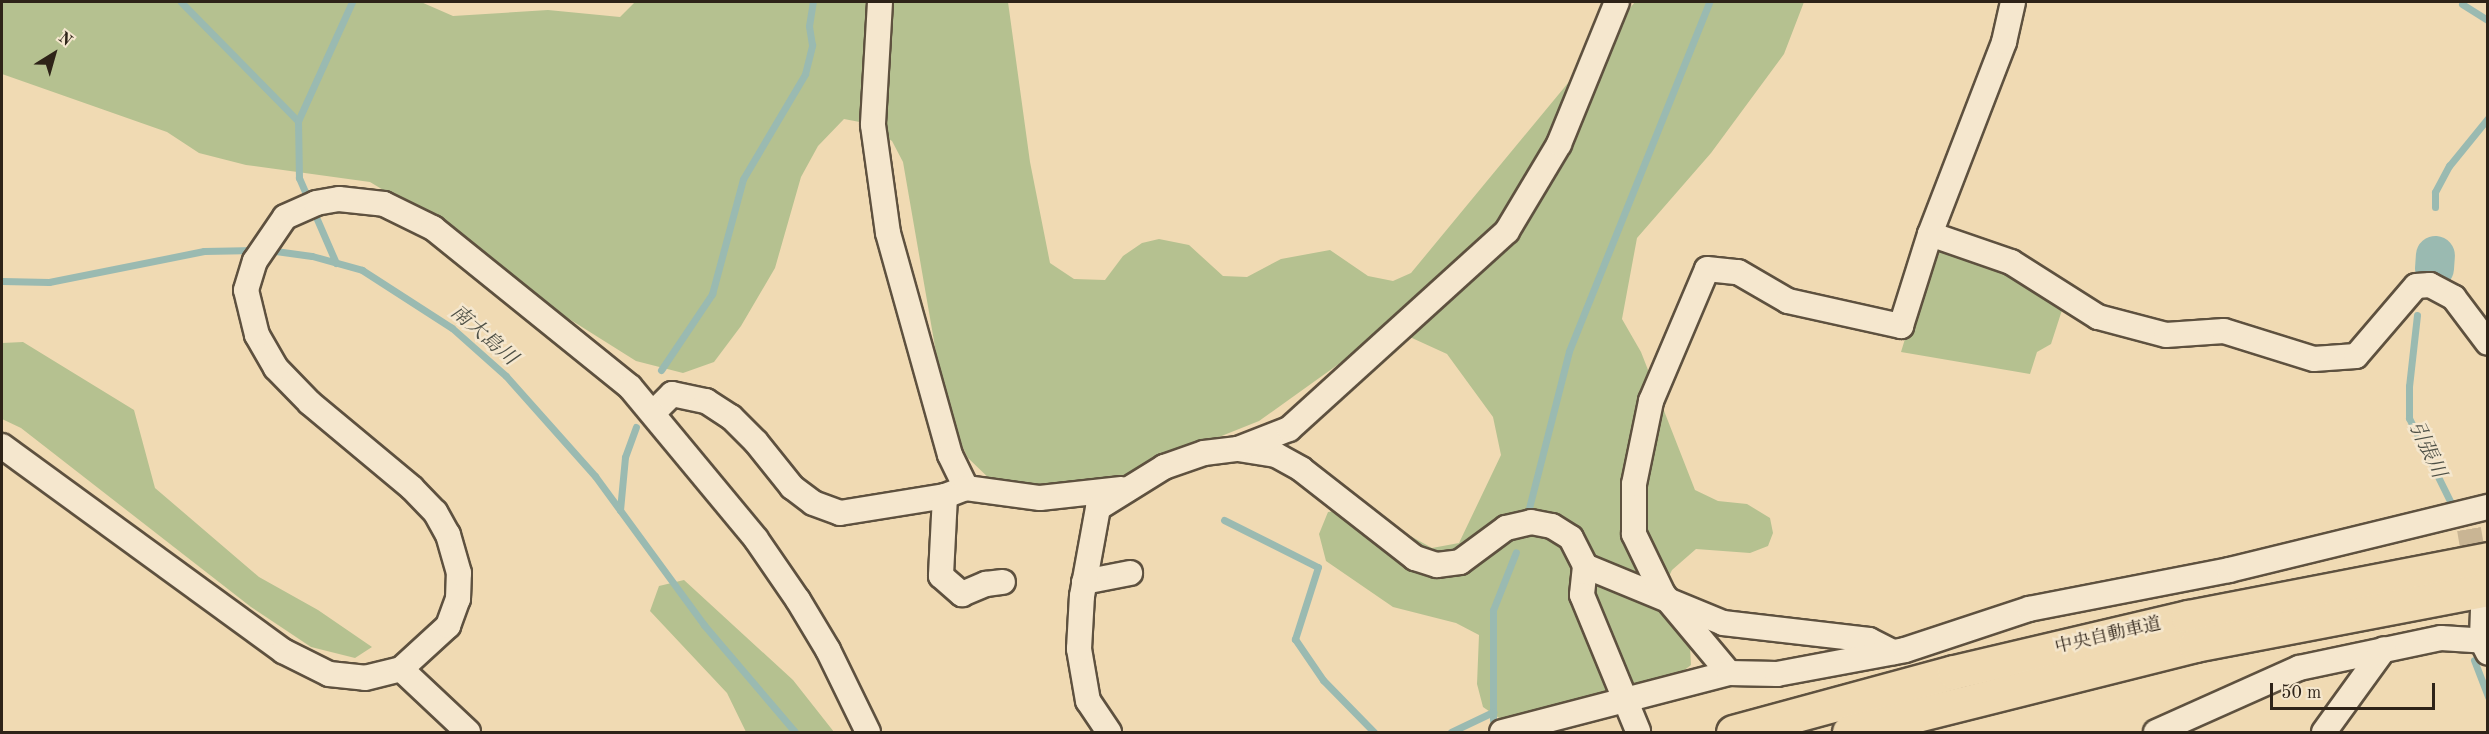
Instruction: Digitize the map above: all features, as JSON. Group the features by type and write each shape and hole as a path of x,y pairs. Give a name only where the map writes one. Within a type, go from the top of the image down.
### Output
{"highway":[{"name":"中央自動車道","path":"1733,732 1954,672 2177,620 2487,559"},
{"name":"中央自動車道","path":"1849,732 2195,645 2485,599"}],"street":[{"path":"880,2 873,125 888,233 950,455 955,492 941,576 962,594 986,584 1003,582"},
{"path":"1110,732 1088,701 1079,648 1077,590 1098,508 1164,466 1203,453 1238,449 1289,429 1507,231 1559,144 1617,2"},
{"path":"1729,673 1667,598 1634,534 1634,484 1651,400 1707,268 1738,272 1788,301 1901,326 1930,234 2004,42 2013,2"},
{"path":"2,446 283,651 329,674 365,678 401,669 448,626 458,598 459,573 448,536 435,512 412,488 310,403 276,368 250,316 246,290 255,261 273,230 307,206 339,199 384,204 433,228 604,362 653,413 756,539 798,600 868,732"},
{"path":"1930,234 2011,262 2098,317 2166,335 2224,332 2314,359 2356,356 2416,286 2430,285 2454,298 2487,343"},
{"path":"653,413 672,393 706,401 730,417 756,442 792,487 813,503 840,513 955,492 1040,498 1127,488"},
{"path":"1238,449 1276,455 1301,469 1415,558 1437,566 1460,562 1506,528 1531,522 1552,526 1571,538 1585,566 1582,595 1623,702 1638,731"},
{"path":"2469,529 2486,506"},
{"path":"1502,732 1729,673 1777,674 1893,652 2029,609 2229,570 2486,506"},
{"path":"1585,566 1723,623 1869,640 1893,652"},
{"path":"1077,590 1130,573"},
{"path":"2156,732 2299,668 2441,638 2486,645 2485,599"},
{"path":"2324,732 2384,650"},
{"path":"401,669 468,732"}],"green space":[{"path":"2,2 421,2 453,16 548,10 620,17 635,2 1008,2 1030,162 1050,263 1074,279 1105,280 1123,256 1142,243 1159,239 1189,245 1223,276 1247,277 1281,259 1330,250 1368,276 1393,281 1411,273 1635,2 1804,2 1784,54 1711,153 1637,238 1622,319 1641,352 1695,490 1718,501 1747,504 1770,518 1773,533 1768,546 1750,553 1696,549 1672,570 1655,605 1690,647 1691,665 1674,678 1505,722 1483,707 1477,684 1479,635 1456,623 1393,607 1326,561 1319,534 1328,512 1360,508 1432,548 1459,543 1501,455 1493,417 1447,354 1412,338 1375,338 1259,421 1119,477 1056,487 996,485 968,458 954,430 943,393 903,162 892,141 865,123 844,119 818,146 801,177 775,268 741,326 714,362 683,373 636,361 566,317 483,250 370,182 246,165 199,153 167,132 2,74"},
{"path":"1933,247 1999,268 2063,307 2051,344 2037,352 2030,374 1901,352"},
{"path":"23,342 134,410 155,488 259,577 318,610 372,647 355,658 311,647 251,607 21,428 2,419 2,343"},
{"path":"684,580 793,680 834,732 746,732 727,693 650,611 659,586"}],"waterway":[{"path":"181,2 298,121"},
{"path":"336,263 299,178 298,121 352,2"},
{"path":"661,370 712,294 743,179 805,74 812,45 809,26 813,2"},
{"path":"1529,508 1569,351 1709,2"},
{"name":"引張川","path":"2462,4 2488,20"},
{"name":"引張川","path":"2435,207 2435,192 2449,166 2488,118"},
{"name":"南大島川","path":"2,281 49,282 204,251 257,250"},
{"name":"南大島川","path":"268,250 312,256 362,270 452,328 506,376 595,476 704,625 795,732"},
{"name":"引張川","path":"2434,268 2435,255"},
{"name":"引張川","path":"2417,315 2409,386 2409,418 2455,511"},
{"path":"620,510 625,457 636,427"},
{"path":"1224,520 1318,567 1295,639 1323,680 1374,732"},
{"path":"1493,720 1493,610 1516,552"},
{"name":"引張川","path":"2474,660 2488,697"},
{"path":"1451,732 1493,712"}],"tunnel":[{"path":"2469,529 2477,577"}]}
